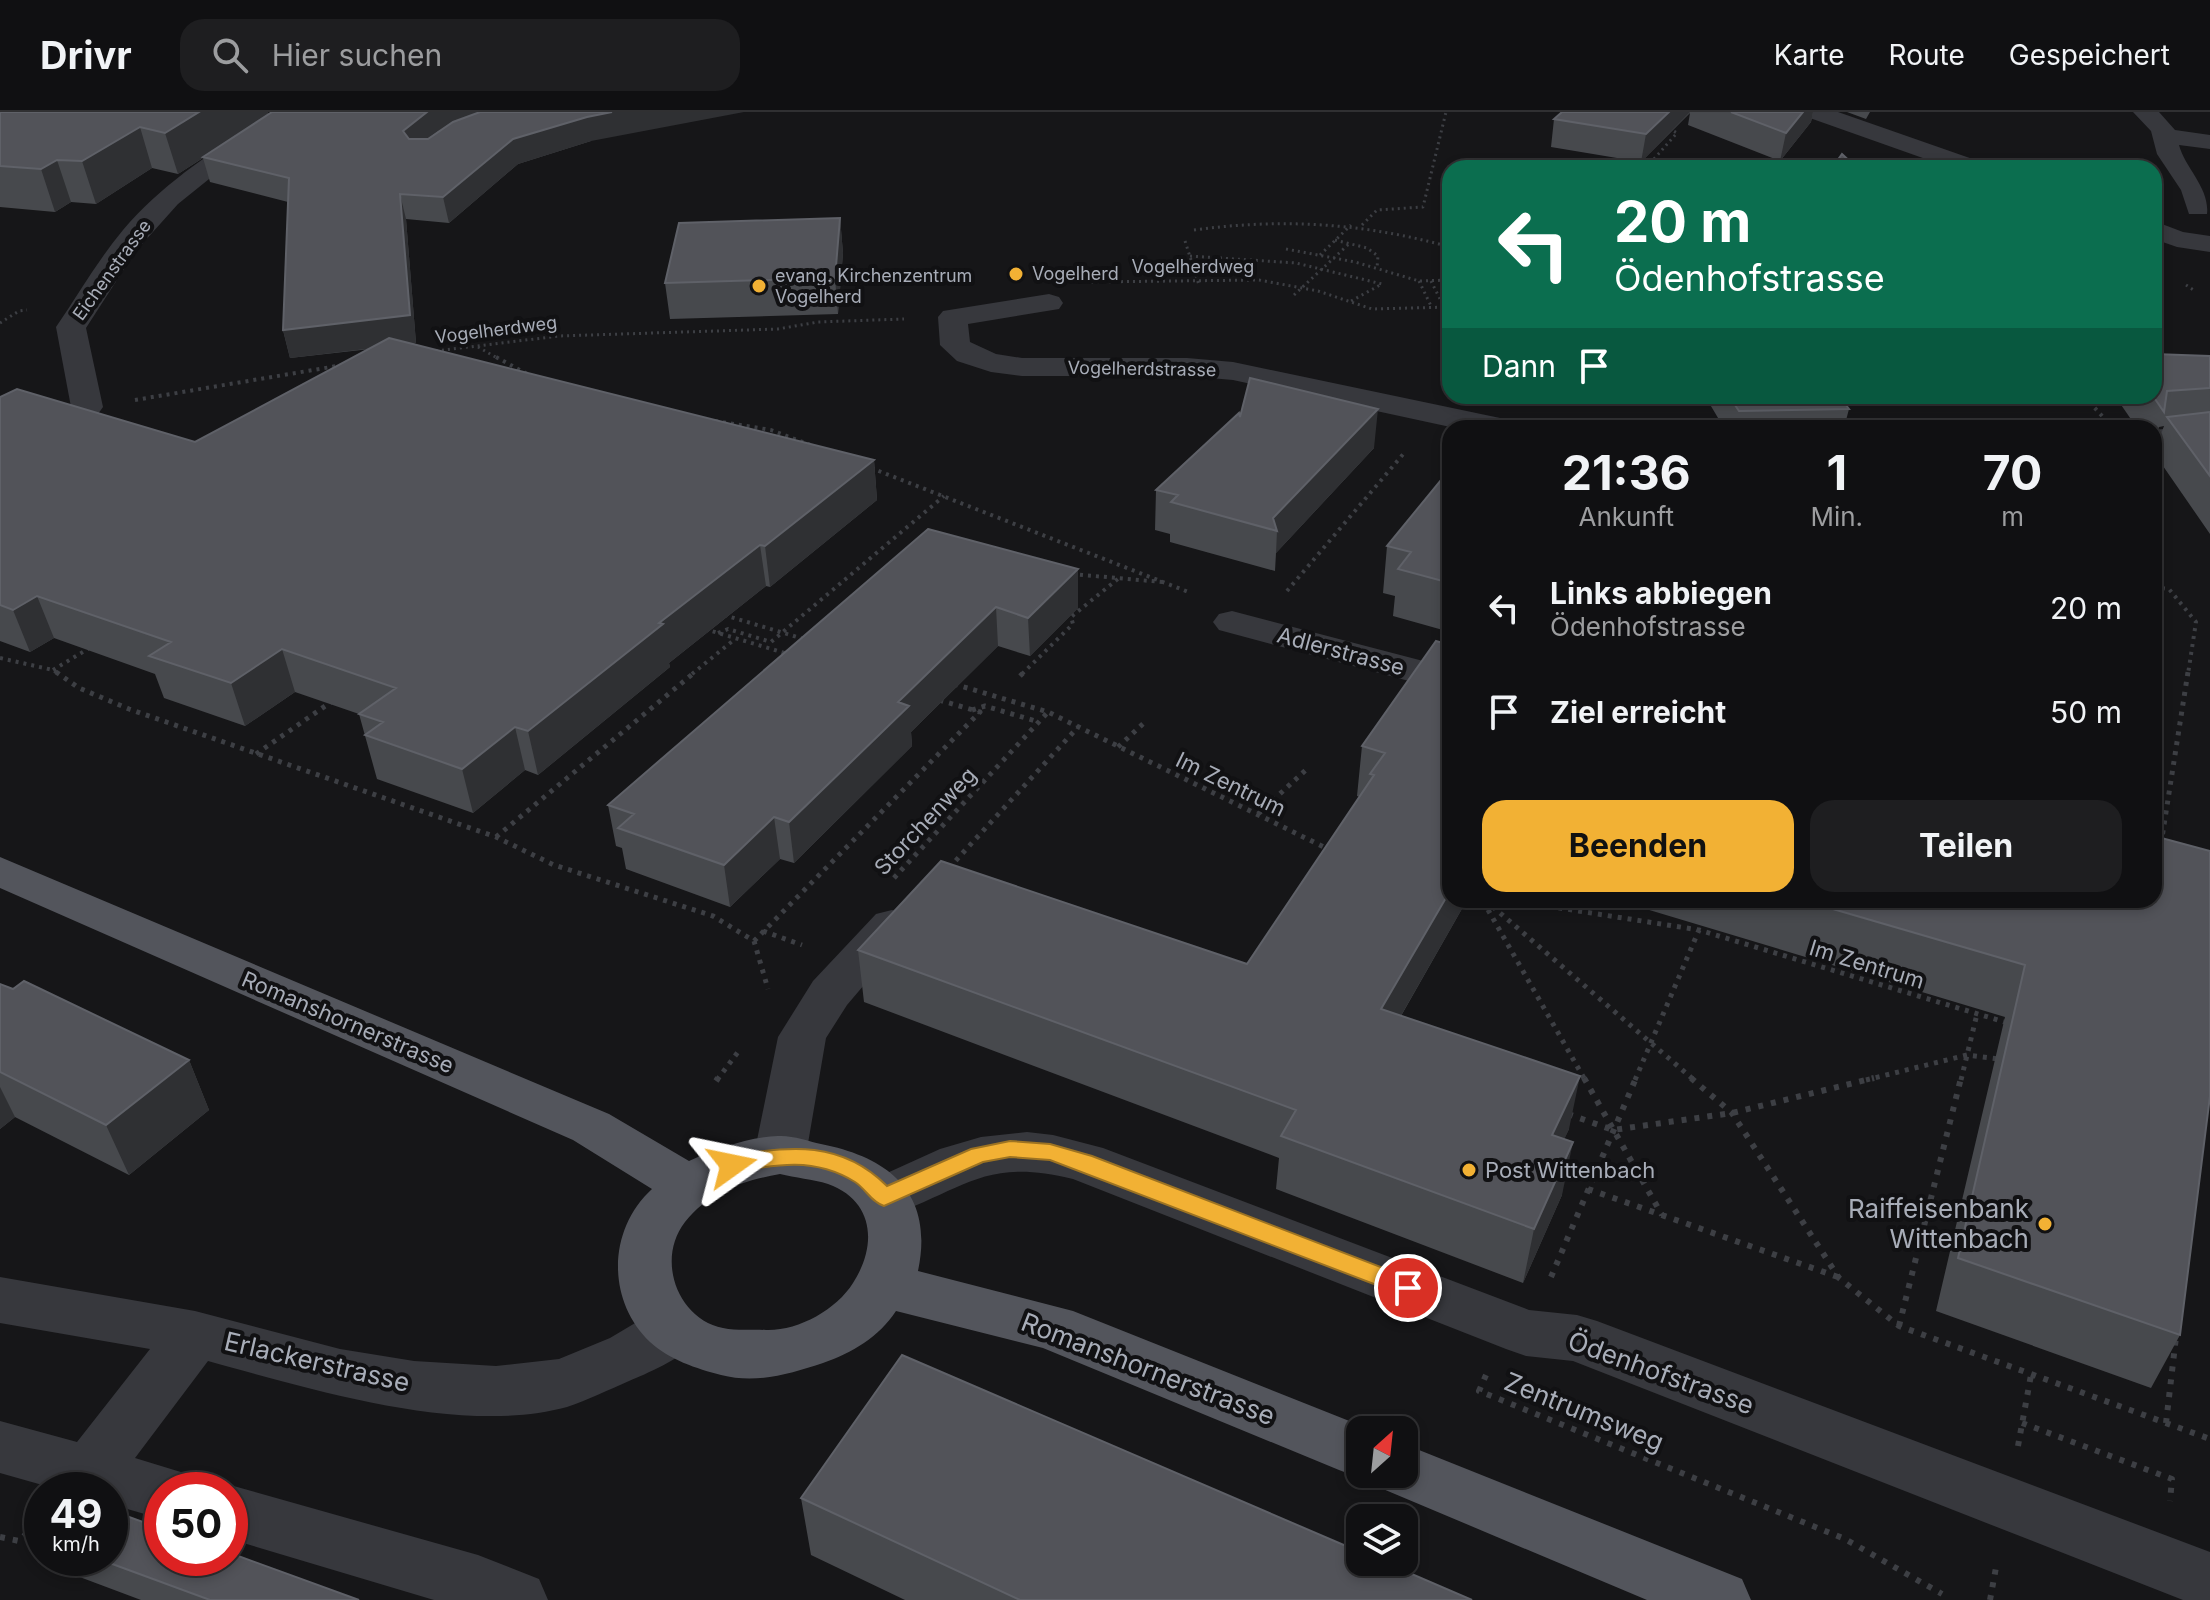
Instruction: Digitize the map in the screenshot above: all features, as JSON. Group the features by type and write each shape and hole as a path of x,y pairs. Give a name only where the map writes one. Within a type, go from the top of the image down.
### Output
{"main road":[{"name":"Romanshornerstrasse","path":"0,871 591,1127 689,1186"},
{"path":"780,1155 812,1157 841,1165 865,1178 884,1197 895,1218 899,1239 896,1263 886,1286 870,1308 846,1327 819,1341 788,1351 724,1352 672,1329 654,1308 643,1283 642,1257 650,1231 666,1207 689,1186 717,1170 748,1160 780,1155"},
{"name":"Romanshornerstrasse","path":"886,1286 1053,1327 1346,1446"},
{"path":"1418,1476 1719,1600"}],"street":[{"name":"Eichenstrasse","path":"87,407 71,327 92,303 106,273 123,249 163,204 198,175 246,140 299,112"},
{"path":"1815,112 1952,160"},
{"path":"2145,112 2159,123 2169,154 2204,209 2162,210"},
{"path":"2165,136 2200,141 2210,165"},
{"path":"2162,232 2209,248"},
{"path":"953,317 1049,303"},
{"name":"Vogelherdstrasse","path":"953,317 955,345 968,355 991,363 1063,368 1187,367 1233,371 1464,420"},
{"path":"2162,439 2210,434"},
{"name":"Adlerstrasse","path":"1232,622 1442,678"},
{"path":"780,1155 802,1037 890,906"},
{"name":"Ödenhofstrasse","path":"884,1197 979,1155 1010,1149 1050,1152 1099,1167 1508,1351 1577,1338 2210,1581"},
{"name":"Erlackerstrasse","path":"0,1300 195,1334 340,1373 414,1385 496,1391 564,1383 630,1355 672,1329"},
{"path":"90,1471 195,1334"},
{"path":"0,1447 144,1487"},
{"path":"248,1517 478,1584 516,1600"}],"path":[{"path":"1362,225 1377,210 1423,207 1446,112"},
{"path":"1653,160 1677,133 1663,125"},
{"path":"1194,230 1243,223 1362,225 1442,245"},
{"path":"1320,255 1352,225"},
{"path":"1335,240 1351,242 1378,256 1377,268"},
{"path":"1185,241 1199,285"},
{"path":"1294,295 1351,242"},
{"path":"1286,249 1377,268 1419,281 1442,280"},
{"path":"1190,256 1260,259 1323,268 1382,284 1350,301"},
{"name":"Vogelherdweg","path":"1049,303 1092,282 1197,279 1259,280 1302,287 1372,309 1442,307"},
{"path":"1419,281 1432,308"},
{"path":"1431,281 1442,299"},
{"path":"2186,285 2195,291"},
{"name":"Vogelherdweg","path":"435,351 559,336 778,329 818,322 953,317"},
{"path":"476,346 531,376"},
{"path":"87,407 347,365"},
{"path":"2091,404 2106,420"},
{"path":"1278,602 1437,414"},
{"path":"710,420 771,430 815,446"},
{"path":"759,438 771,430"},
{"path":"858,463 1191,593"},
{"path":"718,633 728,629 771,642 944,496"},
{"path":"1061,574 1170,583"},
{"path":"1020,676 1073,624 1071,617 1120,577"},
{"path":"2162,588 2169,589 2196,622 2162,838"},
{"path":"723,615 811,641"},
{"path":"703,629 795,656"},
{"path":"496,837 736,638"},
{"path":"53,670 92,646"},
{"path":"0,658 53,670 79,688 129,709 496,837 554,865 713,916 754,941 769,988 763,1001"},
{"name":"Im Zentrum","path":"945,681 1048,712 1340,853"},
{"path":"754,941 980,712 927,696"},
{"path":"256,754 334,700"},
{"path":"972,710 985,706 1039,722"},
{"name":"Storchenweg","path":"890,906 1048,712"},
{"path":"1118,747 1146,721"},
{"path":"946,872 1078,727"},
{"path":"1258,814 1308,768"},
{"path":"1318,861 1327,849"},
{"path":"1488,908 1662,1215"},
{"path":"1493,908 1732,1113 1839,1278 1899,1326 2210,1439"},
{"name":"Im Zentrum","path":"1560,908 1699,930 2023,1028"},
{"path":"1508,1351 1588,1189 1699,930"},
{"path":"763,931 812,948"},
{"path":"1899,1326 1977,1014"},
{"path":"716,1081 746,1041"},
{"path":"1553,1109 1613,1130 1732,1113 1967,1055 2012,1061"},
{"path":"1588,1189 1839,1278"},
{"path":"2166,1423 2177,1331"},
{"name":"Zentrumsweg","path":"1508,1351 1479,1391 1845,1539 1942,1594"},
{"path":"2022,1423 2172,1479 2169,1512"},
{"path":"0,1537 19,1541 24,1536"},
{"path":"1988,1554 2003,1559"}],"building":[{"path":"0,112 199,112 165,133 140,127 82,161 57,160 41,169 0,166"},
{"path":"272,112 427,112 403,131 409,139 428,139 453,122 480,112 612,112 513,139 443,197 400,194 410,315 283,330 289,178 203,157"},
{"path":"1562,112 1669,112 1646,134 1554,119"},
{"path":"1731,112 1803,112 1786,133"},
{"path":"840,218 835,278 665,283 679,223"},
{"path":"389,338 874,460 765,546 760,545 659,623 663,624 528,731 515,727 462,769 365,735 383,722 359,714 396,688 282,649 231,683 149,656 171,642 37,596 13,610 0,605 0,397 17,389 195,442"},
{"path":"2162,354 2210,356 2210,388 2167,391 2164,412 2158,404 2162,404"},
{"path":"1250,378 1378,409 1273,518 1277,531 1171,502 1178,495 1156,490 1239,413 1240,417"},
{"path":"1734,404 1845,404 1849,409 1739,411"},
{"path":"2210,412 2210,476 2167,417"},
{"path":"1442,479 1442,581 1398,569 1411,552 1387,546"},
{"path":"928,529 1078,569 1028,618 996,607 898,702 909,706 789,822 774,817 724,865 618,828 634,814 608,805"},
{"path":"1436,641 1442,643 1442,905 1381,1009 1580,1076 1552,1135 1573,1142 1534,1229 1281,1136 1296,1110 858,950 941,861 1247,964 1374,775 1370,774 1385,753 1362,746"},
{"path":"2162,838 2210,851 2210,1096 2180,1335 1958,1258 2025,965 1829,908 2162,908"},
{"path":"24,981 189,1060 106,1125 0,1072 0,984 13,989"},
{"path":"902,1355 1346,1546 1346,1576 1416,1576 1472,1600 1020,1600 801,1498"},
{"path":"128,1517 144,1522 144,1576 128,1570"},
{"path":"248,1560 359,1600 210,1600 145,1576 248,1576"}],"place":[{"name":"Vogelherd","path":"1016,274"},
{"name":"evang. Kirchenzentrum Vogelherd","path":"759,286"},
{"name":"Post Wittenbach","path":"1469,1170"},
{"name":"Raiffeisenbank Wittenbach","path":"2045,1224"}],"route":[{"path":"732,1165 780,1155 812,1157 841,1165 865,1178 884,1197 979,1155 1010,1149 1050,1152 1084,1162 1408,1288"}]}
